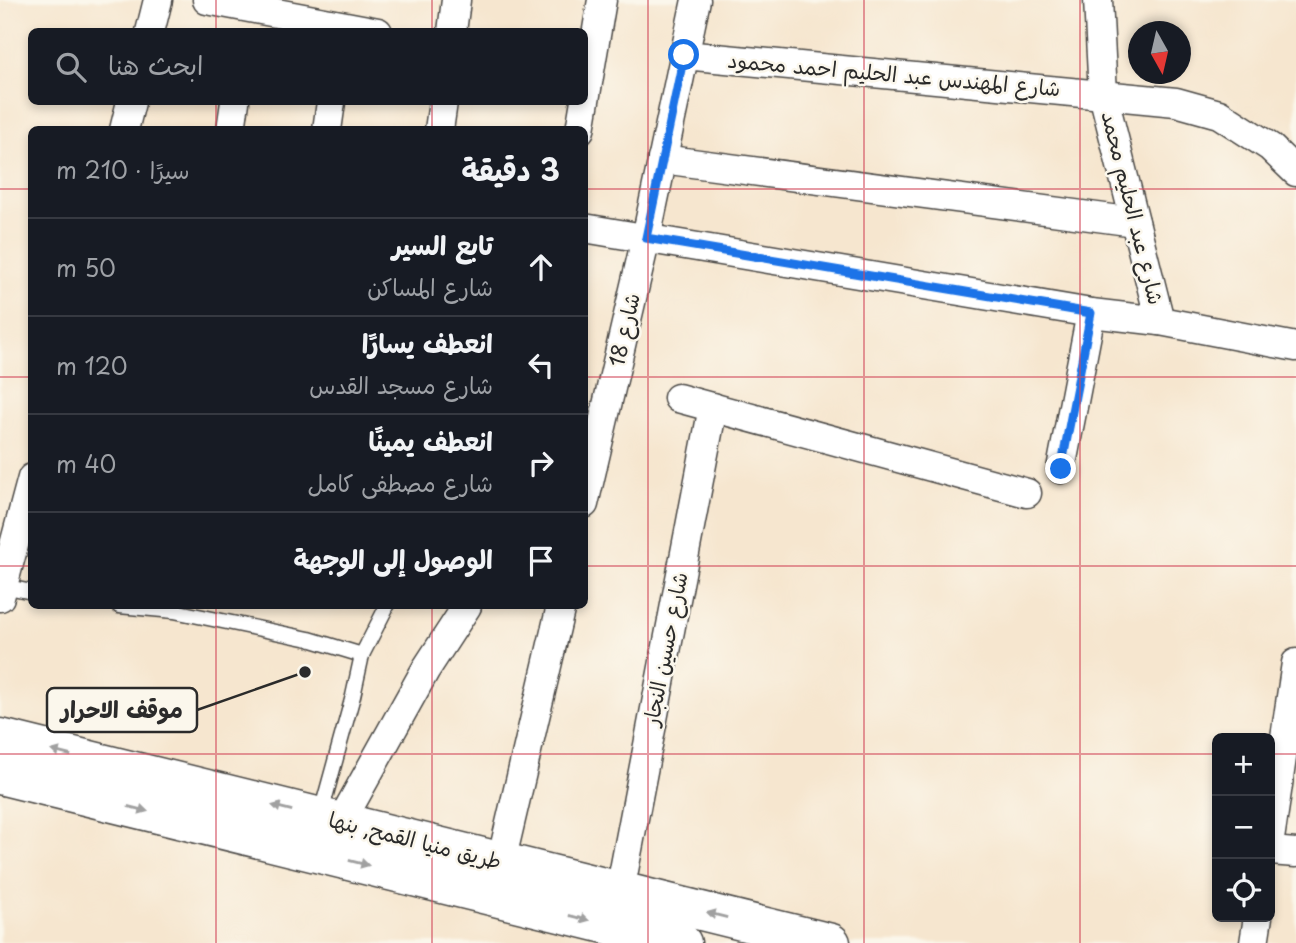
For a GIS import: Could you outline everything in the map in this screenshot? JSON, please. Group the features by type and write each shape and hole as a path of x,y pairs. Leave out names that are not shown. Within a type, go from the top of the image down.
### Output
{"highway":[{"name":"طريق منيا القمح, بنها","path":"0,738 831,943"},
{"name":"طريق منيا القمح, بنها","path":"0,775 682,943"}],"street":[{"path":"151,28 158,0"},
{"path":"207,0 248,20 342,28"},
{"path":"452,28 456,0"},
{"path":"588,75 602,0"},
{"name":"شارع 18","path":"588,475 591,453 646,238 696,0"},
{"name":"شارع عبد الحليم محمد","path":"1098,0 1103,94 1160,321"},
{"name":"شارع المهندس عبد الحليم احمد محمود","path":"684,55 1176,102 1219,114 1270,147 1296,172"},
{"path":"125,126 130,105"},
{"path":"232,126 235,105"},
{"path":"328,126 331,105"},
{"path":"440,126 443,105"},
{"path":"581,126 583,105"},
{"path":"662,159 1135,222"},
{"path":"588,229 1091,313 1160,321 1296,347"},
{"path":"1061,469 1091,313"},
{"path":"678,398 1027,493"},
{"name":"شارع حسين النجار","path":"620,891 713,407"},
{"path":"1,592 28,493"},
{"path":"330,820 465,609"},
{"path":"501,862 560,609"},
{"path":"1275,806 1296,666"},
{"path":"1275,851 1296,853"},
{"path":"1254,943 1257,922"}],"lane":[{"path":"1,592 28,592"},
{"path":"176,609 309,639 362,655"},
{"path":"330,820 362,655 385,609"}],"place":[{"name":"موقف الاحرار","path":"305,672"}],"route":[{"path":"684,55 646,238 1091,313 1061,469"}]}
